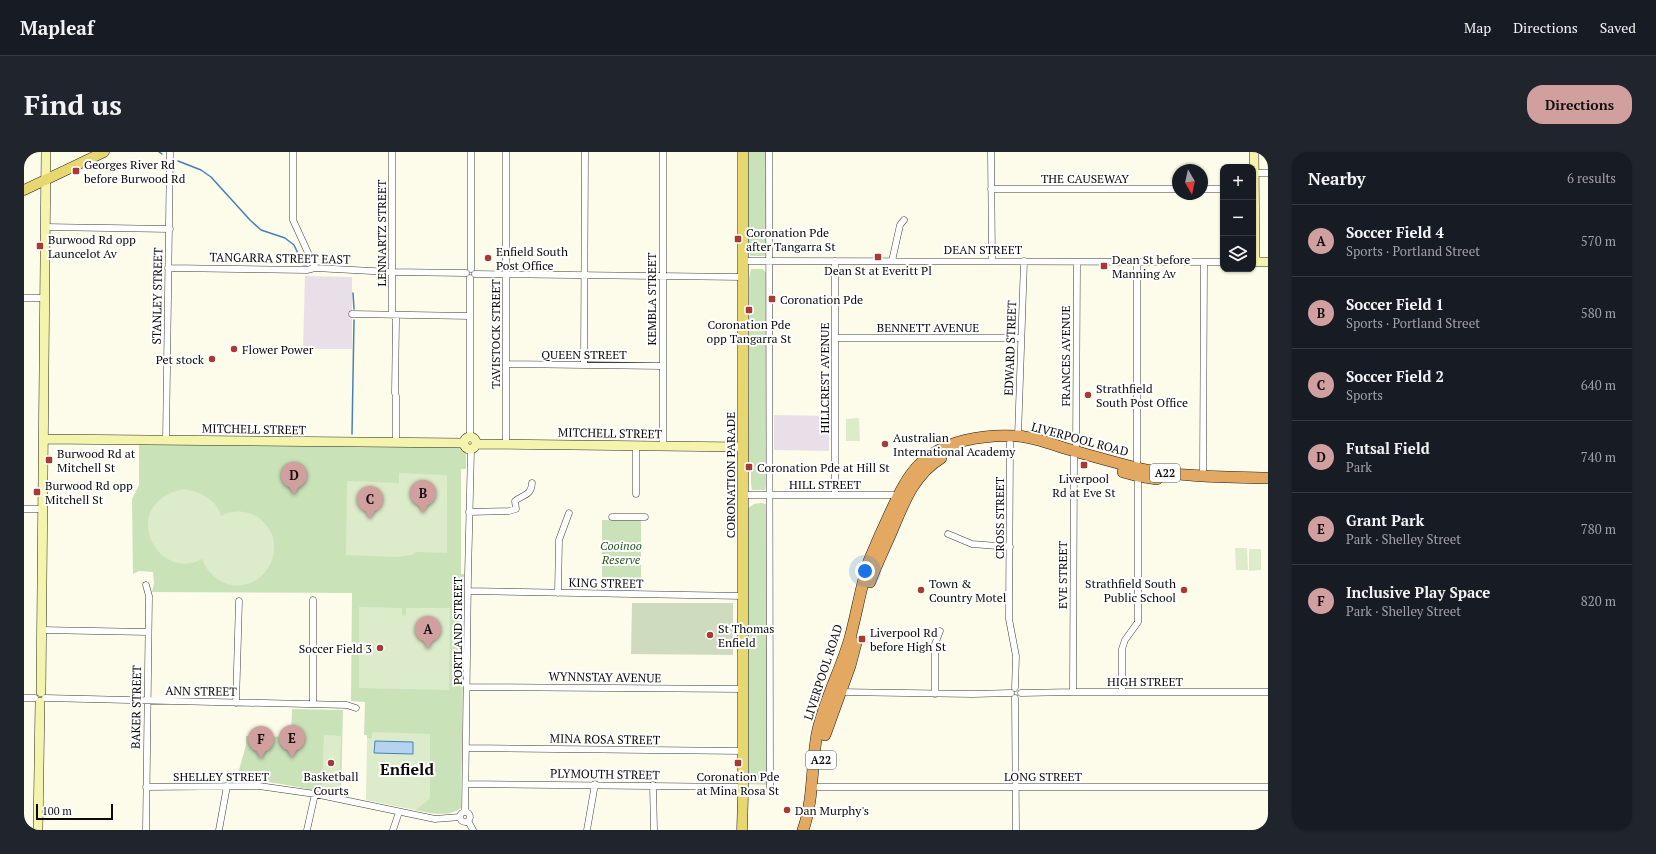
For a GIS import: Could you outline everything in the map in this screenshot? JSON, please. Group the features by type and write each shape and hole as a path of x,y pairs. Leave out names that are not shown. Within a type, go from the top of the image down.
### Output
{"highway":[{"name":"LIVERPOOL ROAD","path":"803,830 810,800 818,731 822,716 836,691 854,650 869,585 902,497 929,466 948,454 971,446 1014,440 1040,440 1075,454 1138,472 1174,480 1268,484"},
{"name":"LIVERPOOL ROAD","path":"1138,472 1268,478"},
{"name":"LIVERPOOL ROAD","path":"810,830 818,787 824,734 836,691"}],"main road":[{"path":"38,830 43,509 46,152"},
{"path":"24,190 104,152"},
{"name":"CORONATION PARADE","path":"742,830 743,152"},
{"path":"1254,152 1254,164"},
{"path":"1254,200 1254,236"},
{"path":"1256,262 1268,262"},
{"name":"MITCHELL STREET","path":"43,439 506,443 743,447"},
{"name":"CORONATION PARADE","path":"743,792 746,830"}],"street":[{"name":"STANLEY STREET","path":"166,440 170,152"},
{"path":"293,152 293,220 315,268"},
{"name":"LENNARTZ STREET","path":"392,152 391,272 392,315 396,320 396,443"},
{"name":"PORTLAND STREET","path":"466,812 470,443 471,152"},
{"name":"TAVISTOCK STREET","path":"506,152 506,443"},
{"path":"584,364 585,152"},
{"name":"KEMBLA STREET","path":"663,152 663,446"},
{"path":"769,152 770,787"},
{"path":"991,152 992,261"},
{"path":"1256,173 1268,173"},
{"name":"THE CAUSEWAY","path":"991,189 1172,189"},
{"path":"1208,189 1220,189"},
{"path":"892,261 900,224 904,220"},
{"path":"45,227 170,229"},
{"name":"DEAN STREET","path":"743,261 1220,262"},
{"name":"HILLCREST AVENUE","path":"835,261 835,495"},
{"name":"EDWARD STREET","path":"1014,440 1021,338 1024,261"},
{"name":"FRANCES AVENUE","path":"1075,454 1077,262"},
{"path":"1122,692 1122,649 1125,640 1138,622 1137,262"},
{"path":"1203,475 1204,262"},
{"name":"TANGARRA STREET EAST","path":"168,268 307,270 315,268 470,274 743,277"},
{"path":"24,298 45,298"},
{"path":"352,314 470,316"},
{"name":"BENNETT AVENUE","path":"835,338 1021,338"},
{"name":"QUEEN STREET","path":"506,364 662,366"},
{"name":"CROSS STREET","path":"1013,691 1016,656 1009,619 1014,440"},
{"path":"636,446 636,494"},
{"name":"EVE STREET","path":"1073,692 1075,454"},
{"path":"469,512 509,511 516,509 515,501 530,493 532,490 532,483"},
{"name":"HILL STREET","path":"743,495 893,495 902,497"},
{"path":"24,509 43,509"},
{"path":"558,593 559,540 569,513"},
{"path":"612,517 645,517"},
{"path":"948,534 972,544 1010,547"},
{"name":"BAKER STREET","path":"146,585 148,596 146,830"},
{"name":"KING STREET","path":"468,591 743,596"},
{"path":"236,702 239,600"},
{"path":"313,600 313,704"},
{"path":"41,630 148,632"},
{"path":"934,694 935,644 940,631"},
{"name":"WYNNSTAY AVENUE","path":"468,687 743,689"},
{"path":"836,691 934,694 1013,691 1020,689 1020,697 1015,698"},
{"path":"1013,691 1012,697 1015,698 1016,830"},
{"name":"HIGH STREET","path":"1021,693 1268,692"},
{"name":"ANN STREET","path":"24,698 347,705 356,708"},
{"name":"MINA ROSA STREET","path":"467,748 743,751"},
{"name":"PLYMOUTH STREET","path":"466,784 653,785 743,792"},
{"path":"587,830 595,784"},
{"path":"653,785 654,830"},
{"path":"219,830 227,786"},
{"name":"SHELLEY STREET","path":"146,787 259,786 315,794 435,819 460,817"},
{"name":"LONG STREET","path":"818,787 1268,787"},
{"path":"307,830 315,794"},
{"path":"393,830 399,812"},
{"path":"468,822 470,816 466,812 460,817 462,821 468,822 473,830"},
{"path":"397,819 398,830"}],"shaded area":[{"path":"305,276 352,277 352,349 303,349"},
{"path":"774,415 829,416 829,451 774,450"}],"green space":[{"path":"748,152 766,152 767,254 764,256 751,256 748,252"},
{"path":"751,269 763,269 766,273 765,490 752,490 751,464 748,461 749,278"},
{"path":"859,418 860,441 846,441 846,419"},
{"path":"139,443 460,447 466,452 466,469 461,469 461,574 464,574 464,611 460,611 460,669 463,669 461,808 444,814 415,810 430,798 373,732 372,738 367,738 367,735 364,735 365,702 351,701 352,593 152,592 154,583 153,572 139,571 133,574 132,499 139,485"},
{"path":"399,473 447,475 447,553 416,552 412,555 397,557 346,555 347,481 399,483"},
{"path":"184,489 207,497 219,510 221,516 234,512 252,514 269,528 274,542 273,556 268,569 258,579 245,585 231,585 216,578 206,567 202,559 186,564 171,561 159,552 151,539 148,524 152,509 163,497"},
{"path":"754,504 766,504 768,785 748,784 748,508"},
{"name":"Cooinoo Reserve","path":"602,520 641,520 641,584 602,584"},
{"path":"1235,548 1247,548 1248,570 1236,570"},
{"path":"1249,549 1261,549 1261,570 1249,571"},
{"path":"632,603 733,603 733,655 631,654"},
{"path":"359,607 402,608 402,616 406,615 406,608 450,608 449,690 359,688"},
{"path":"292,709 343,710 341,796 278,784 240,780 239,770 246,745 246,736 291,737"},
{"path":"373,732 430,734 430,798 415,810 366,800 367,738 372,738"},
{"name":"Basketball Courts","path":"324,735 341,736 339,791 322,791"}],"water":[{"path":"375,741 413,742 413,754 374,753"}],"waterway":[{"path":"178,161 201,170 211,177 261,230 285,238 294,245 302,262"},
{"path":"353,293 354,309"},
{"path":"352,434 354,320"}],"place":[{"name":"Georges River Rd before Burwood Rd","path":"76,171"},
{"name":"Coronation Pde after Tangarra St","path":"738,239"},
{"name":"Burwood Rd opp Launcelot Av","path":"40,246"},
{"name":"Dean St at Everitt Pl","path":"878,257"},
{"name":"Enfield South Post Office","path":"488,258"},
{"name":"Dean St before Manning Av","path":"1104,266"},
{"name":"Coronation Pde","path":"772,299"},
{"name":"Coronation Pde opp Tangarra St","path":"749,310"},
{"name":"Flower Power","path":"234,349"},
{"name":"Pet stock","path":"212,359"},
{"name":"Strathfield South Post Office","path":"1088,395"},
{"name":"Australian International Academy","path":"885,444"},
{"name":"Burwood Rd at Mitchell St","path":"49,460"},
{"name":"Liverpool Rd at Eve St","path":"1084,465"},
{"name":"Coronation Pde at Hill St","path":"749,467"},
{"name":"Burwood Rd opp Mitchell St","path":"37,492"},
{"name":"Futsal Field","path":"294,495"},
{"name":"Soccer Field 1","path":"423,513"},
{"name":"Soccer Field 2","path":"370,519"},
{"name":"Town & Country Motel","path":"921,590"},
{"name":"Strathfield South Public School","path":"1184,590"},
{"name":"St Thomas Enfield","path":"710,635"},
{"name":"Liverpool Rd before High St","path":"862,639"},
{"name":"Soccer Field 3","path":"380,648"},
{"name":"Soccer Field 4","path":"428,649"},
{"name":"Grant Park","path":"292,758"},
{"name":"Inclusive Play Space","path":"261,759"},
{"name":"Basketball Courts","path":"331,763"},
{"name":"Coronation Pde at Mina Rosa St","path":"738,763"},
{"name":"Dan Murphy's","path":"787,810"}],"district":[{"name":"Enfield","path":"407,769"}]}
